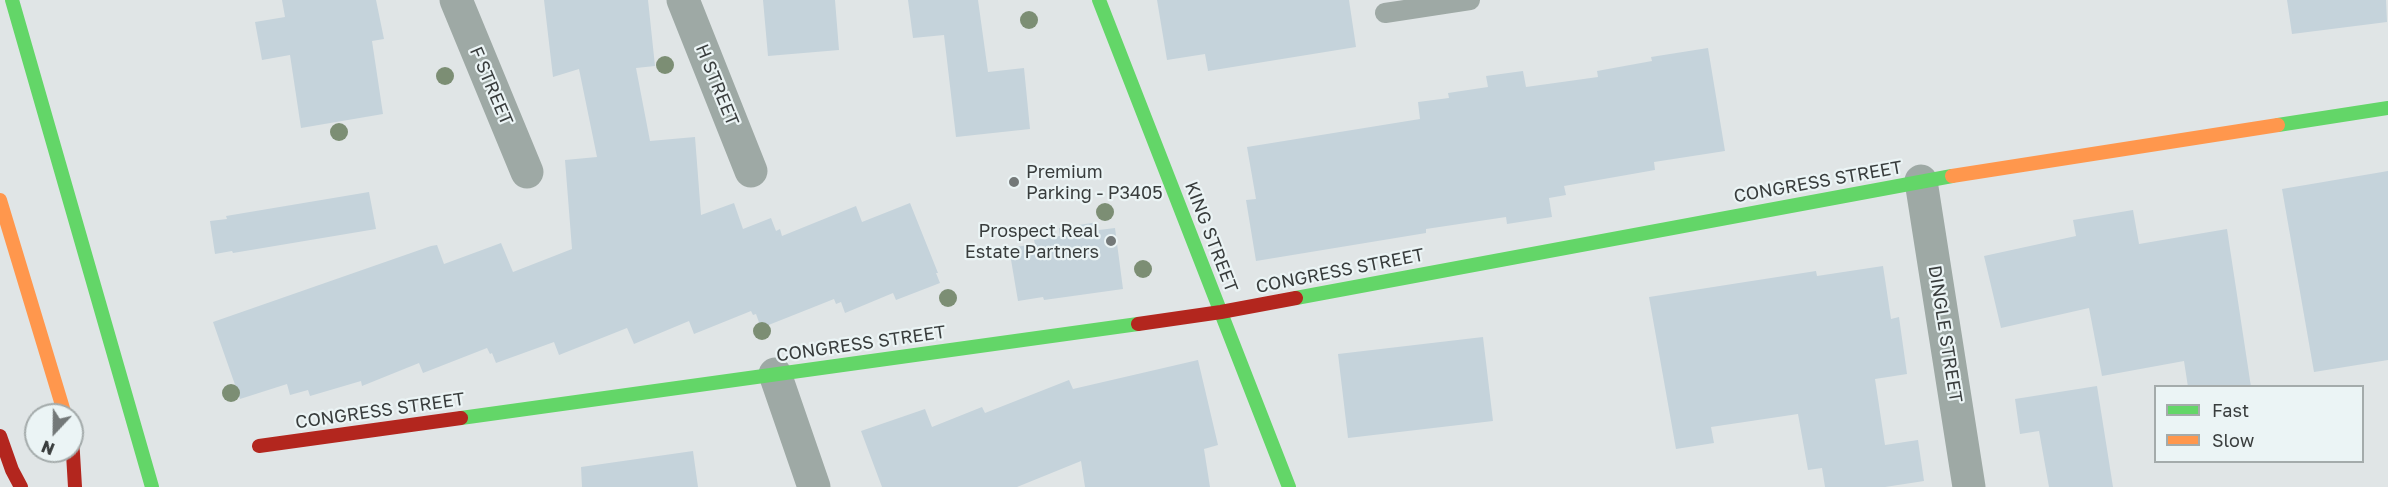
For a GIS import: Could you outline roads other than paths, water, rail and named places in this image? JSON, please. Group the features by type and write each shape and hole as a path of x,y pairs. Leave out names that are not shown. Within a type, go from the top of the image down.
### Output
{"main road":[{"path":"12,0 152,487"},
{"name":"KING STREET","path":"1099,0 1289,487"},
{"name":"CONGRESS STREET","path":"259,446 1221,312 1922,181 2388,108"},
{"path":"0,200 61,403"},
{"path":"0,436 12,470 21,487"},
{"path":"74,463 75,487"}],"street":[{"name":"F STREET","path":"456,0 527,172"},
{"name":"H STREET","path":"683,0 752,171"},
{"name":"DINGLE STREET","path":"1922,181 1969,487"},
{"path":"775,374 814,487"}],"lane":[{"path":"1385,14 1470,0"}],"place":[{"name":"Premium Parking - P3405","path":"1014,182"},
{"name":"Prospect Real Estate Partners","path":"1111,241"}]}
